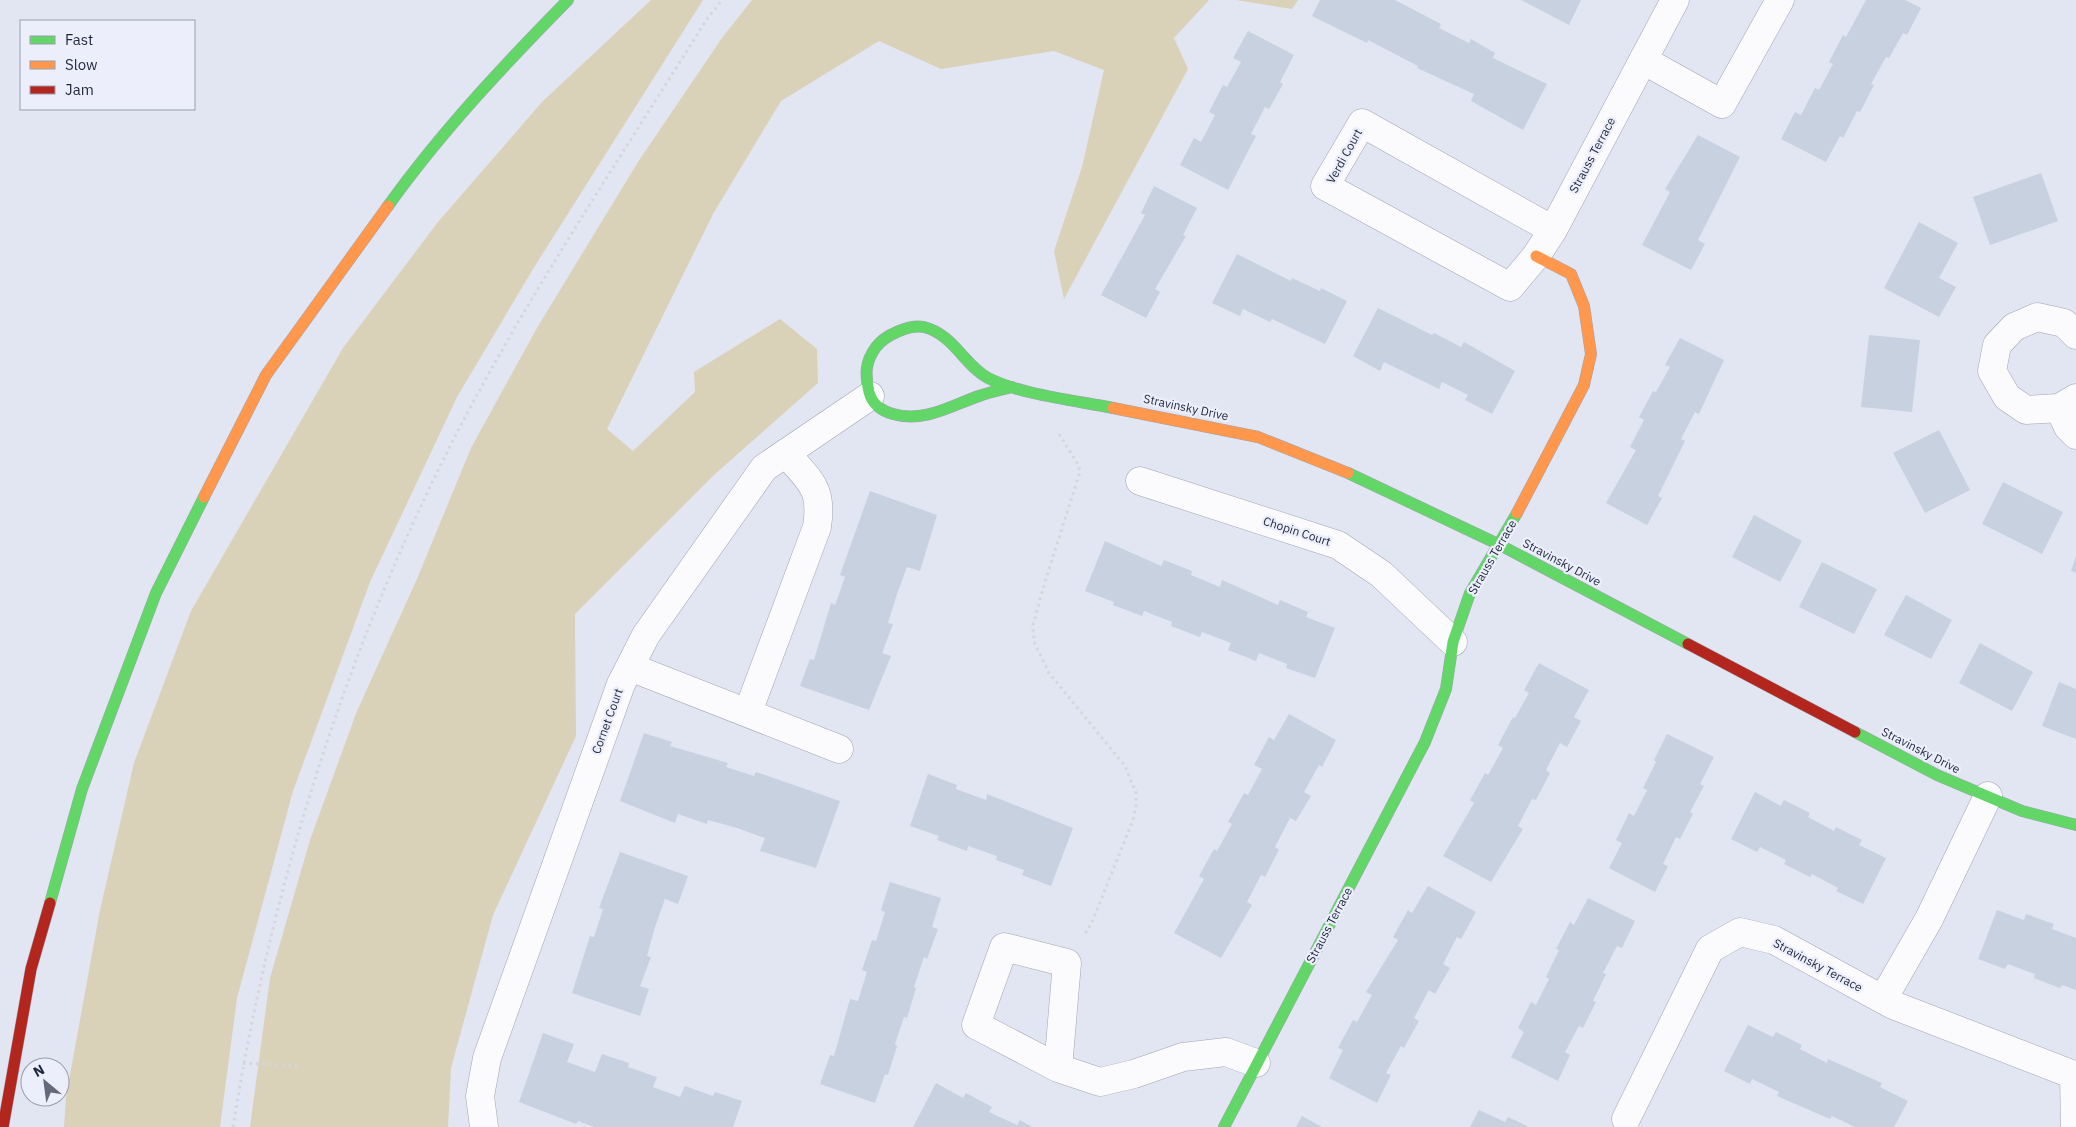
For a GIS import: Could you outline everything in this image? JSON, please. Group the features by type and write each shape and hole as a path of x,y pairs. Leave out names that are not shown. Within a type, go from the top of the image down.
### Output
{"main road":[{"path":"3,1127 31,969 82,789 156,593 266,375 419,163 525,44 568,0"},
{"name":"Strauss Terrace","path":"1224,1127 1425,742 1446,688 1453,642 1470,594 1500,545 1584,385 1591,354 1584,306 1570,274 1536,256"},
{"name":"Stravinsky Drive","path":"1012,387 981,395 928,416 906,418 882,410 870,396 865,374 868,358 879,343 904,329 923,327 943,336 987,378 1012,387 1258,437 1347,472 1500,545 1937,775 2022,811 2076,825"}],"street":[{"name":"Strauss Terrace","path":"1536,256 1553,230 1675,0"},
{"path":"1643,60 1722,104 1780,0"},
{"name":"Verdi Court","path":"1536,256 1510,288 1325,186 1362,123 1553,230"},
{"path":"2076,335 2064,323 2037,317 2014,327 1997,345 1992,371 2006,397 2026,410 2067,403 2068,427 2076,435"},
{"name":"Cornet Court","path":"484,1127 480,1096 487,1058 620,684 646,635 764,468 870,396"},
{"path":"748,712 817,527 820,506 815,488 786,453"},
{"name":"Chopin Court","path":"1140,481 1338,544 1381,574 1453,642"},
{"path":"630,666 839,749"},
{"path":"1883,999 1929,919 1988,796"},
{"name":"Stravinsky Terrace","path":"1626,1120 1710,950 1740,932 1774,940 1883,999 2075,1075 2074,1127"},
{"path":"1058,1068 1067,963 1004,947 976,1025 1058,1068 1100,1082 1134,1074 1183,1057 1226,1052 1256,1063"}],"path":[{"path":"233,1127 243,1063 274,919 301,822 332,724 400,553 462,423 522,316 707,19 722,0"},
{"path":"1059,434 1078,464 1080,472 1033,625 1034,642 1049,673 1126,766 1136,793 1136,807 1092,922 1067,963"},
{"path":"243,1063 299,1066"}],"shaded area":[{"path":"651,0 703,0 533,269 457,397 370,582 293,791 237,998 220,1127 64,1127 65,1107 70,1107 70,1075 100,910 134,763 191,611 343,348 438,222 542,102"},
{"path":"752,0 1209,0 1174,38 1188,69 1064,299 1054,251 1082,167 1104,70 1054,51 941,69 879,41 781,101 713,214 607,429 633,451 695,392 694,372 780,319 817,349 818,383 714,475 575,614 576,736 493,915 451,1068 448,1127 250,1127 270,978 310,840 357,711 417,579 471,448 537,328 638,162 722,38"},
{"path":"1236,0 1298,0 1292,9"}],"building":[{"path":"1320,0 1395,0 1441,24 1439,28 1469,43 1471,39 1495,53 1493,58 1547,84 1523,130 1471,101 1474,94 1417,68 1418,66 1368,40 1367,43 1312,16"},
{"path":"1521,0 1581,0 1569,25"},
{"path":"1866,0 1905,0 1921,8 1907,35 1903,33 1889,58 1886,57 1871,84 1874,85 1860,112 1857,111 1843,138 1840,136 1826,162 1781,139 1795,112 1801,115 1815,88 1819,90 1833,64 1829,62 1843,35 1846,37"},
{"path":"1248,31 1294,55 1280,82 1283,84 1269,109 1265,107 1251,134 1256,136 1228,190 1180,165 1194,138 1201,142 1215,115 1209,112 1223,85 1227,87 1241,62 1233,58"},
{"path":"1698,135 1740,157 1698,240 1705,244 1691,270 1642,245 1670,192 1665,189"},
{"path":"2041,173 2058,221 1990,245 1973,197"},
{"path":"1154,186 1197,208 1183,235 1186,236 1155,289 1160,292 1146,318 1101,295 1145,215 1141,213"},
{"path":"1919,222 1958,243 1939,278 1956,287 1939,317 1884,288"},
{"path":"1237,254 1291,281 1292,278 1320,291 1321,288 1347,301 1325,344 1272,319 1270,322 1243,309 1240,316 1212,303"},
{"path":"1378,308 1461,347 1464,342 1515,371 1492,414 1465,400 1468,395 1442,382 1439,389 1384,362 1380,371 1353,356"},
{"path":"1869,335 1920,340 1912,412 1861,407"},
{"path":"1680,338 1724,360 1699,414 1695,412 1681,439 1685,441 1658,496 1662,498 1647,525 1606,503 1636,450 1630,447 1644,420 1639,417 1653,391 1656,392 1670,367 1665,365"},
{"path":"1939,430 1970,490 1925,513 1893,453"},
{"path":"2003,482 2063,512 2042,554 1982,524"},
{"path":"870,491 937,515 920,571 907,567 897,594 888,623 893,624 882,653 891,656 869,710 800,686 810,659 814,660 831,603 835,605 845,577 840,575"},
{"path":"1754,515 1802,541 1780,582 1732,557"},
{"path":"1105,541 1161,566 1164,560 1192,571 1191,575 1220,587 1222,580 1278,605 1280,600 1308,612 1306,617 1335,628 1315,678 1286,668 1287,664 1259,653 1256,661 1228,650 1231,643 1202,632 1200,637 1171,626 1172,622 1144,611 1142,616 1113,605 1114,602 1085,591"},
{"path":"2076,556 2076,573 2071,571"},
{"path":"1822,562 1877,589 1854,634 1799,607"},
{"path":"1906,595 1952,620 1931,659 1884,635"},
{"path":"1980,643 2033,672 2012,711 1959,683"},
{"path":"1539,663 1589,690 1574,717 1581,721 1567,747 1560,743 1546,770 1550,773 1536,800 1532,799 1518,826 1523,829 1491,882 1443,856 1474,803 1470,800 1485,773 1488,775 1503,748 1498,745 1529,693 1524,690"},
{"path":"2059,682 2076,689 2076,739 2042,726"},
{"path":"1289,714 1336,740 1322,767 1319,765 1304,792 1311,796 1296,821 1290,818 1275,847 1279,850 1265,877 1261,875 1247,902 1252,905 1221,958 1174,933 1204,879 1199,876 1214,849 1217,851 1232,824 1228,822 1244,793 1248,795 1262,769 1254,765 1269,737 1274,740"},
{"path":"644,733 672,742 670,746 728,763 726,767 754,776 756,772 840,801 816,868 760,851 765,838 737,828 708,820 707,824 678,814 675,823 620,801"},
{"path":"1667,734 1714,757 1700,784 1704,786 1690,812 1693,814 1680,839 1676,837 1663,864 1668,866 1655,892 1609,868 1622,843 1616,840 1629,813 1634,816 1647,790 1643,788"},
{"path":"928,774 957,785 956,789 986,800 987,794 1073,828 1051,886 1022,875 1024,870 996,860 997,856 968,846 967,851 937,840 939,836 910,826"},
{"path":"1755,792 1781,806 1784,800 1810,813 1808,817 1834,831 1836,827 1862,840 1859,845 1886,858 1863,904 1836,891 1838,888 1812,874 1810,877 1784,864 1786,860 1760,847 1757,852 1731,839"},
{"path":"620,852 688,876 678,904 665,899 655,927 647,956 651,957 640,986 649,989 640,1016 572,993 590,936 594,937 603,909 599,908"},
{"path":"890,882 941,898 932,927 938,929 927,959 924,957 914,987 916,988 907,1018 904,1017 895,1044 897,1046 888,1075 885,1074 875,1103 820,1084 830,1055 834,1056 850,999 858,1001 867,972 862,970 872,940 876,941 885,912 881,910"},
{"path":"1428,886 1476,912 1461,939 1457,937 1443,964 1450,968 1435,994 1429,990 1414,1018 1419,1021 1404,1048 1401,1046 1386,1073 1391,1075 1377,1103 1329,1078 1343,1050 1338,1048 1353,1020 1357,1022 1372,995 1366,992 1398,940 1393,937 1408,910 1412,913"},
{"path":"1588,898 1635,921 1622,948 1617,946 1603,973 1606,974 1593,1001 1596,1002 1583,1028 1579,1026 1565,1052 1570,1055 1558,1081 1511,1057 1524,1032 1518,1028 1531,1002 1536,1005 1549,979 1546,977 1559,950 1556,949 1570,922 1574,925"},
{"path":"1997,910 2024,920 2026,914 2054,924 2052,929 2076,938 2076,990 2062,985 2060,988 2034,978 2035,974 2008,964 2005,969 1978,959"},
{"path":"1748,1025 1773,1037 1776,1032 1802,1045 1800,1049 1827,1063 1828,1059 1882,1083 1880,1087 1908,1101 1894,1127 1855,1127 1832,1116 1830,1119 1777,1096 1779,1092 1752,1079 1750,1084 1724,1071"},
{"path":"543,1033 574,1044 567,1062 595,1072 602,1054 629,1063 628,1067 657,1077 653,1087 680,1097 685,1086 713,1096 715,1092 742,1101 733,1127 594,1127 578,1121 576,1124 519,1102"},
{"path":"936,1083 963,1098 966,1093 992,1107 989,1112 1017,1125 1020,1120 1032,1127 913,1127"},
{"path":"1479,1110 1505,1122 1508,1117 1529,1127 1470,1127"},
{"path":"1302,1116 1322,1127 1296,1127"}],"traffic: fast":[{"path":"388,206 451,125 520,49 568,0"},
{"path":"1012,387 1008,388 991,392 926,415 904,416 889,413 875,403 869,392 867,368 872,353 885,338 912,327 924,327 943,336 980,373 1001,384 1015,388 1032,393 1113,408"},
{"path":"1348,473 1500,545 1688,644"},
{"path":"50,903 82,789 156,593 204,497"},
{"path":"1224,1127 1425,742 1446,689 1453,642 1470,593 1517,513"},
{"path":"1855,732 1937,775 2022,811 2076,825"}],"traffic: slow":[{"path":"204,497 266,375 388,206"},
{"path":"1517,513 1584,385 1591,354 1584,306 1571,274 1536,256"},
{"path":"1113,408 1258,437 1348,473"}],"traffic: jam":[{"path":"1688,644 1855,732"},
{"path":"3,1127 31,969 50,903"}]}
